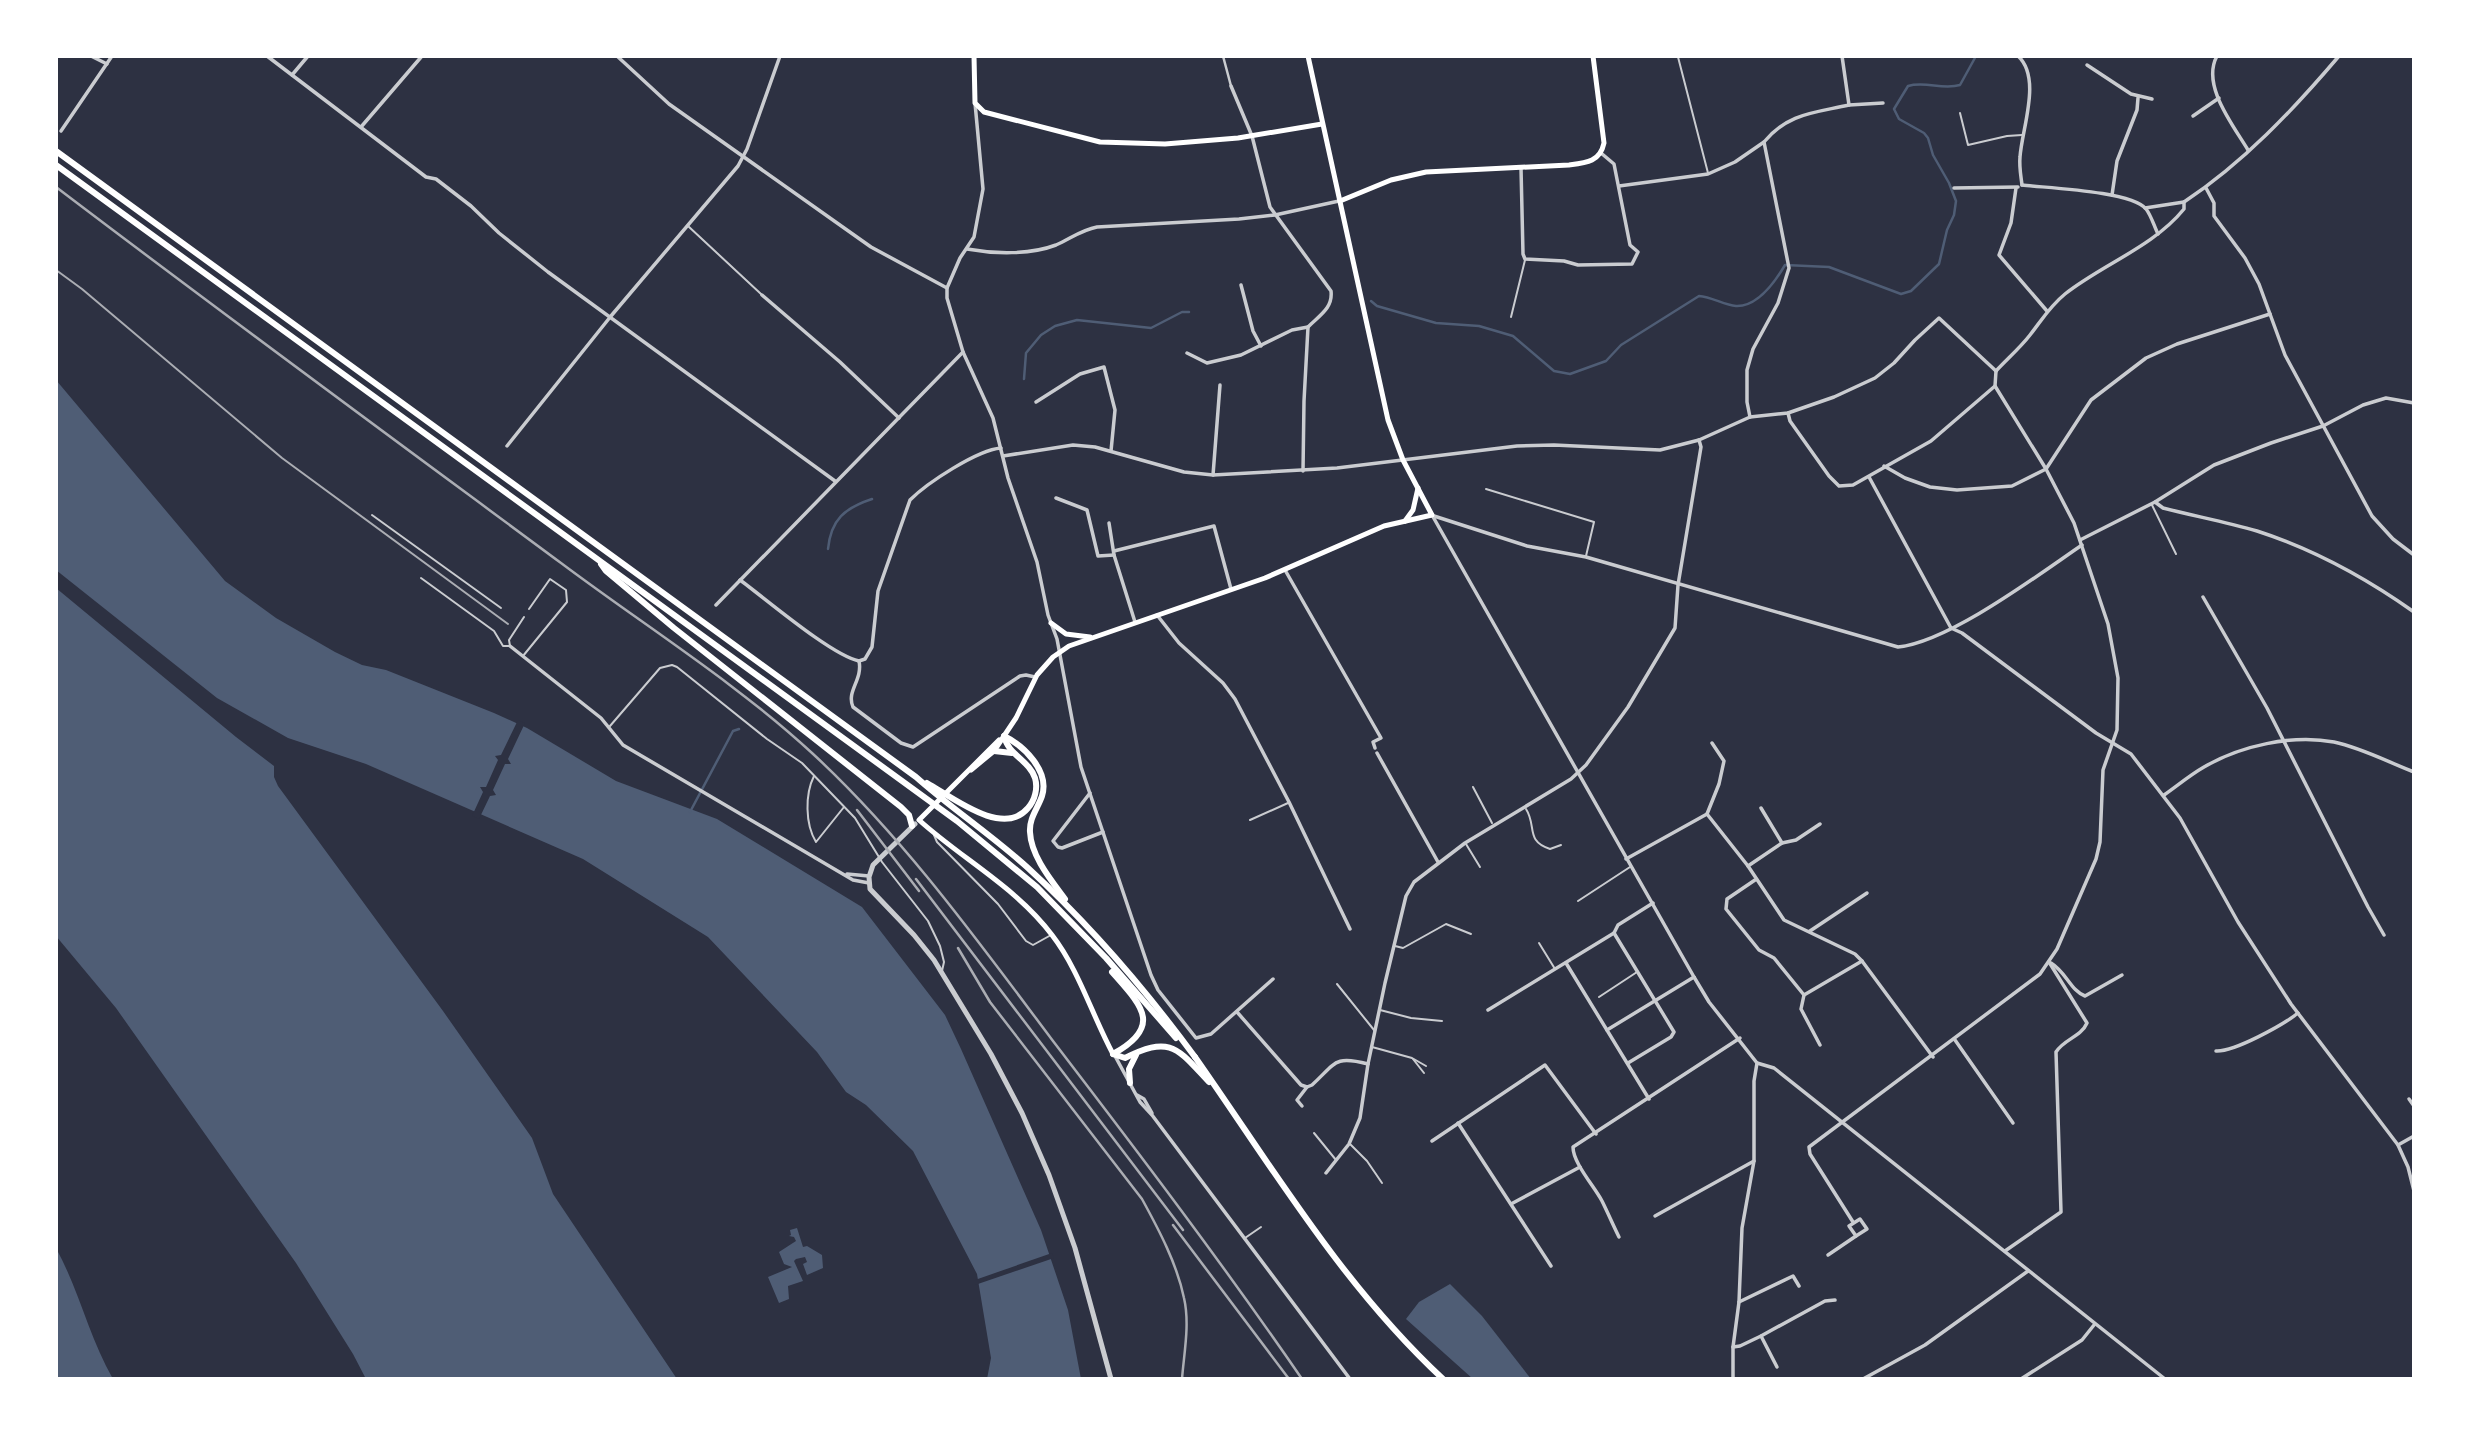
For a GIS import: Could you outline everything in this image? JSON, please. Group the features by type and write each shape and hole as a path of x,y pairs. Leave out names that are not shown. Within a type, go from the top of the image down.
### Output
{"main road":[{"path":"974,56 975,103 984,112 1100,142 1165,145 1252,136 1322,124"},
{"path":"971,770 995,751 1035,677 1069,646 1284,569 1384,526 1432,515 1402,460 1391,431 1308,56"},
{"path":"1340,201 1391,180 1426,172 1587,163 1601,153 1604,137 1593,56"},
{"path":"56,151 916,777 1008,850 1081,920"},
{"path":"56,165 957,821 1037,887 1195,1057"},
{"path":"1405,521 1413,510 1418,488"},
{"path":"595,557 606,571 645,604 901,807 909,815 912,826"},
{"path":"1051,623 1069,635 1093,637"},
{"path":"916,777 987,816 1000,820 1012,819 1027,810 1034,799 1036,781 1030,769 1005,744 1004,736"},
{"path":"1004,736 919,820 1004,887 1036,915 1052,934 1070,962 1113,1054 1125,1058 1156,1046 1172,1048 1183,1055 1218,1091"},
{"path":"1004,736 1017,744 1041,771 1043,792 1030,823 1031,840 1047,874 1081,920 1160,1010 1342,1269 1387,1322 1443,1379"},
{"path":"995,751 1012,753"},
{"path":"1020,874 1102,960 1140,1005 1143,1016 1139,1035 1133,1042 1113,1054"},
{"path":"1130,1083 1130,1065 1140,1051"}],"street":[{"path":"91,56 107,64"},
{"path":"61,131 112,56"},
{"path":"267,56 426,177 436,179 471,205 509,241 835,481"},
{"path":"292,75 308,56"},
{"path":"361,127 422,56"},
{"path":"617,56 669,104 870,247 947,288"},
{"path":"507,446 611,316 738,166 779,56"},
{"path":"1187,353 1207,363 1241,355 1292,330 1308,327 1329,307 1332,300 1331,291 1270,206 1252,136 1231,86 1223,56"},
{"path":"1842,56 1849,105"},
{"path":"2018,56 2029,74 2030,89 2020,160 2022,185"},
{"path":"2217,56 2211,65 2212,78 2219,98 2248,150"},
{"path":"1954,188 2016,188 2022,185 2112,195 2145,208 2184,202 2206,188 2295,108 2339,56"},
{"path":"2087,65 2138,98 2152,99"},
{"path":"2112,195 2117,161 2137,110 2138,98"},
{"path":"2193,116 2219,98"},
{"path":"975,103 983,189 974,237 960,258 947,288 950,311 963,352 993,418 1008,478 1037,562 1059,653 1080,763 1154,982 1194,1037 1200,1038 1211,1034 1273,979"},
{"path":"1619,186 1708,174 1735,162 1764,142 1777,127 1799,116 1849,105 1883,103"},
{"path":"976,118 984,112"},
{"path":"1751,417 1747,402 1747,370 1753,349 1778,303 1788,268 1764,142"},
{"path":"1521,167 1525,259 1564,261 1578,265 1632,264 1639,252 1630,245 1614,164 1601,153"},
{"path":"2016,188 2011,223 1999,255 2048,310"},
{"path":"2206,188 2214,203 2214,216 2245,258 2285,355 2372,516 2393,539 2414,555"},
{"path":"967,248 983,252 1032,251 1055,245 1097,226 1275,215 1340,201"},
{"path":"1853,1222 1810,1154 1809,1147 2034,981 2049,962 2096,859 2100,842 2104,770 2116,730 2118,703 2115,657 2108,624 2074,523 2046,469 1995,386 1996,371 2030,335 2048,310 2090,275 2158,234 2184,209 2184,202"},
{"path":"2145,208 2158,234"},
{"path":"1241,285 1253,331 1261,346"},
{"path":"762,295 840,362 899,418"},
{"path":"1884,466 1905,478 1930,487 1957,490 2012,486 2046,469 2091,400 2146,358 2176,344 2270,314"},
{"path":"1003,456 1073,445 1095,447 1184,472 1213,475 1303,471 1517,446 1660,450 1699,440 1751,417 1788,413 1834,397 1875,378 1939,318 1996,371"},
{"path":"1303,471 1308,327"},
{"path":"716,605 963,352"},
{"path":"1036,402 1080,374 1104,367 1115,410 1111,451"},
{"path":"1213,475 1220,385"},
{"path":"1788,413 1790,421 1829,476 1839,486 1853,485 1931,441 1995,386"},
{"path":"1432,515 1527,546 1586,557 1898,647 1916,643 1951,628 2013,592 2081,542 2214,466 2323,426 2363,405 2386,398 2414,403"},
{"path":"1326,1173 1349,1144 1360,1118 1379,1009 1405,896 1414,881 1465,843 1526,808 1586,765 1628,707 1675,628 1678,585 1701,447 1699,440"},
{"path":"740,580 848,657 859,661 865,659 872,648 878,592 910,500 940,477 984,452 1001,448"},
{"path":"1869,477 1951,628 1962,633 2111,743 2131,754 2164,795 2180,818 2238,922 2298,1013 2398,1145 2409,1167 2414,1191"},
{"path":"1056,498 1087,510 1098,556 1214,526 1231,589"},
{"path":"2153,503 2163,508 2257,531 2299,547 2370,583 2414,612"},
{"path":"1432,515 1709,1002 1757,1063 1774,1068 2165,1379"},
{"path":"1109,523 1114,553 1135,622"},
{"path":"1284,569 1381,738 1373,742 1376,750 1438,862"},
{"path":"2203,597 2267,708 2384,935"},
{"path":"1157,615 1179,643 1223,683 1235,699 1350,929"},
{"path":"510,646 609,726 624,745 858,882 869,883"},
{"path":"859,661 860,677 851,694 853,707 901,743 913,747 1020,676 1035,677"},
{"path":"2164,795 2205,766 2239,752 2284,741 2308,739 2333,742 2358,748 2414,772"},
{"path":"1626,859 1707,814 1719,784 1724,761 1712,743"},
{"path":"1091,793 1053,841 1062,848 1103,832"},
{"path":"1761,807 1782,843"},
{"path":"1707,814 1748,866 1784,920 1855,954 1933,1057"},
{"path":"919,820 875,862 869,883 875,896 914,935 942,972 996,1063 1032,1134 1075,1248 1111,1379"},
{"path":"1748,866 1782,843 1797,840 1819,824"},
{"path":"845,874 869,876"},
{"path":"1755,880 1727,899 1726,909 1759,950 1774,958 1804,995"},
{"path":"1810,931 1867,893"},
{"path":"1488,1010 1614,933 1618,925 1653,903"},
{"path":"1614,933 1674,1032 1671,1037 1628,1063"},
{"path":"1820,1045 1801,1009 1804,995 1862,961"},
{"path":"2049,962 2061,970 2078,993 2085,996 2122,975"},
{"path":"2005,1251 2061,1212 2056,1052 2059,1047 2083,1031 2087,1023 2049,962"},
{"path":"1566,963 1649,1099"},
{"path":"1607,1030 1694,976"},
{"path":"1237,1012 1301,1085 1307,1087"},
{"path":"2216,1051 2226,1052 2258,1035 2272,1031 2298,1013"},
{"path":"1619,1237 1602,1202 1580,1167 1572,1151 1573,1147 1740,1038"},
{"path":"1955,1040 2013,1123"},
{"path":"1113,1054 1144,1108 1152,1115 1350,1379"},
{"path":"1302,1106 1297,1100 1307,1087 1341,1059 1368,1064"},
{"path":"1733,1379 1742,1228 1754,1161 1757,1063"},
{"path":"1432,1141 1545,1065 1596,1134"},
{"path":"2409,1099 2414,1106"},
{"path":"1458,1123 1551,1266"},
{"path":"2398,1145 2414,1136"},
{"path":"1655,1216 1754,1161"},
{"path":"2409,1167 2414,1163"},
{"path":"1511,1204 1580,1167"},
{"path":"1828,1255 1867,1229 1860,1219 1849,1226 1856,1236"},
{"path":"1863,1379 1925,1345 2028,1270"},
{"path":"1738,1302 1793,1276 1799,1286"},
{"path":"1733,1347 1761,1336 1825,1301 1835,1300"},
{"path":"2021,1379 2082,1340 2094,1325"},
{"path":"1761,1336 1777,1367"}],"lane":[{"path":"1678,57 1708,174"},
{"path":"1960,113 1968,145 2007,135 2023,135"},
{"path":"688,226 762,295"},
{"path":"1511,317 1525,259"},
{"path":"1486,489 1594,522 1586,557"},
{"path":"2153,503 2176,554"},
{"path":"372,515 501,608"},
{"path":"421,578 494,632 503,646 510,646 509,640 524,617"},
{"path":"523,656 567,602 566,590 550,579 530,609"},
{"path":"609,726 660,668 672,665 802,763 855,818 882,862 928,921 940,946 944,961 942,972"},
{"path":"814,775 810,784 808,809 809,824 816,842 844,807"},
{"path":"1473,787 1494,826"},
{"path":"1250,821 1289,803"},
{"path":"1526,808 1530,814 1531,831 1541,846 1550,849 1561,845"},
{"path":"931,828 937,842 998,904 1026,941 1037,943 1052,934"},
{"path":"1465,843 1480,867"},
{"path":"1578,901 1631,866"},
{"path":"1394,946 1403,948 1446,925 1471,934"},
{"path":"1539,943 1555,970"},
{"path":"1599,996 1638,972"},
{"path":"1337,985 1375,1031"},
{"path":"1379,1009 1411,1018 1442,1021"},
{"path":"1371,1046 1412,1058 1426,1066"},
{"path":"1412,1058 1424,1073"},
{"path":"1314,1133 1337,1161"},
{"path":"1349,1144 1367,1161 1381,1183"},
{"path":"1244,1239 1261,1227"}],"water":[{"path":"56,380 225,581 276,618 362,665 386,670 527,728 616,781 717,819 862,907 945,1015 961,1049 1041,1230 1068,1310 1081,1379 987,1379 991,1358 977,1274 913,1151 866,1105 846,1092 817,1052 708,937 583,859 366,764 288,738 217,698 56,570"},
{"path":"56,588 274,766 274,777 278,786 443,1011 532,1138 553,1194 677,1379 366,1379 296,1263 116,1008 56,936"},
{"path":"797,1228 803,1247 807,1246 822,1255 823,1268 807,1275 803,1264 807,1262 805,1257 796,1259 794,1261 803,1281 788,1286 789,1299 779,1303 768,1277 792,1267 784,1264 779,1252 796,1241 789,1236 790,1230"},
{"path":"56,1248 97,1347 113,1379 56,1379"},
{"path":"1450,1284 1482,1316 1531,1379 1473,1379 1406,1319 1419,1302"}],"pier":[{"path":"518,720 525,723 508,759 511,764 505,764 493,790 496,795 490,796 479,819 472,816 483,792 480,787 486,787 498,760 495,756 501,755"},
{"path":"1052,1253 1054,1258 975,1285 975,1280"}],"waterway":[{"path":"1371,301 1377,306 1436,323 1479,326 1513,336 1554,371 1570,374 1606,361 1621,345 1699,296 1736,306 1752,302 1771,286 1785,265 1829,267 1901,294 1911,291 1939,264 1956,201 1933,155 1928,138 1899,119 1894,109 1908,86 1960,85 1976,56"},
{"path":"1024,379 1026,353 1041,335 1055,326 1077,320 1151,328 1182,312 1189,312"},
{"path":"828,549 832,530 841,516 854,506 872,499"},
{"path":"690,812 733,731 739,729"}],"tram line":[{"path":"56,270 282,458 508,624"}],"railway":[{"path":"56,187 434,469 721,678 812,753 878,820 968,928 1180,1209 1302,1379"},
{"path":"857,810 919,891"},
{"path":"916,879 1183,1230"},
{"path":"958,948 990,1002 1142,1199 1155,1223 1172,1260 1186,1308 1187,1328 1182,1379"},
{"path":"1173,1225 1289,1379"}]}
